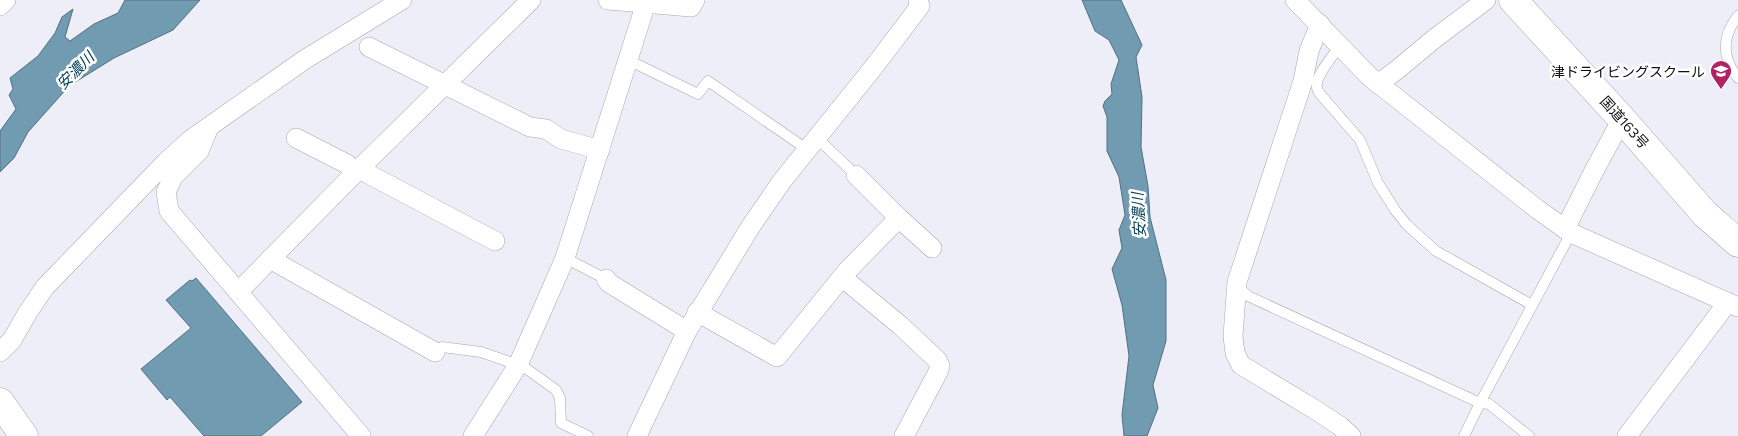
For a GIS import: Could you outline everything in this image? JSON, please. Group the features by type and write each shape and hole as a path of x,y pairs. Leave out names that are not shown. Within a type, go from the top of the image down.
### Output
{"main road":[{"name":"国道163号","path":"1513,0 1622,118 1705,214 1738,243"},
{"path":"0,402 24,436"}],"street":[{"path":"0,6 6,0"},
{"path":"0,352 12,340 45,287 166,162 209,126 304,60 402,0"},
{"path":"238,292 357,171 531,0"},
{"path":"608,0 691,6 695,0"},
{"path":"637,436 686,331 756,219 782,181 920,6 918,0"},
{"path":"1295,0 1320,24 1339,47 1378,84 1537,209 1568,231 1733,302 1627,436"},
{"path":"1378,84 1486,0"},
{"path":"473,436 518,365 565,258 646,3"},
{"path":"1320,24 1309,52 1303,81 1242,265 1237,286 1233,336 1235,353 1241,365 1314,409 1340,426 1351,436"},
{"path":"368,47 530,127 546,129 561,139 600,150"},
{"path":"1568,231 1594,170 1622,118"},
{"path":"209,126 199,151 173,178 166,192 169,212 362,436"},
{"path":"296,138 495,241"},
{"path":"856,174 899,218 932,248"},
{"path":"697,312 777,357 846,272 899,218"},
{"path":"270,259 435,352"},
{"path":"606,278 609,283 686,331"},
{"path":"843,278 901,326 937,360 940,366 904,436"}],"lane":[{"path":"1738,16 1729,29 1725,52 1728,63 1738,78"},
{"path":"1339,47 1321,73 1317,82 1317,88 1360,140 1378,183 1395,210 1407,225 1436,251 1532,305"},
{"path":"628,60 698,94 708,81 813,144 856,174"},
{"path":"1464,436 1568,231"},
{"path":"565,258 606,278"},
{"path":"1237,286 1248,296 1480,403 1489,404 1529,436"},
{"path":"435,352 442,347 481,352 524,367 556,390 560,398 561,422 588,436"}],"water":[{"name":"安濃川","path":"125,0 200,0 173,30 114,58 69,86 28,132 14,158 0,172 0,131 16,109 9,95 13,89 10,78 38,56 55,33 62,17 73,9 65,37 70,41 94,24 118,13"},
{"name":"安濃川","path":"1082,0 1121,0 1142,45 1136,57 1142,97 1141,147 1148,186 1150,217 1166,280 1166,341 1153,385 1158,408 1147,436 1124,436 1122,415 1129,356 1122,305 1112,269 1122,248 1119,230 1125,215 1119,177 1107,151 1107,117 1103,106 1112,94 1111,84 1119,60 1109,40 1095,31"},
{"path":"196,278 302,402 261,436 204,436 170,397 167,400 141,369 191,328 166,300 190,280 192,281"}],"place":[{"name":"津ドライビングスクール","path":"1721,90"}]}
